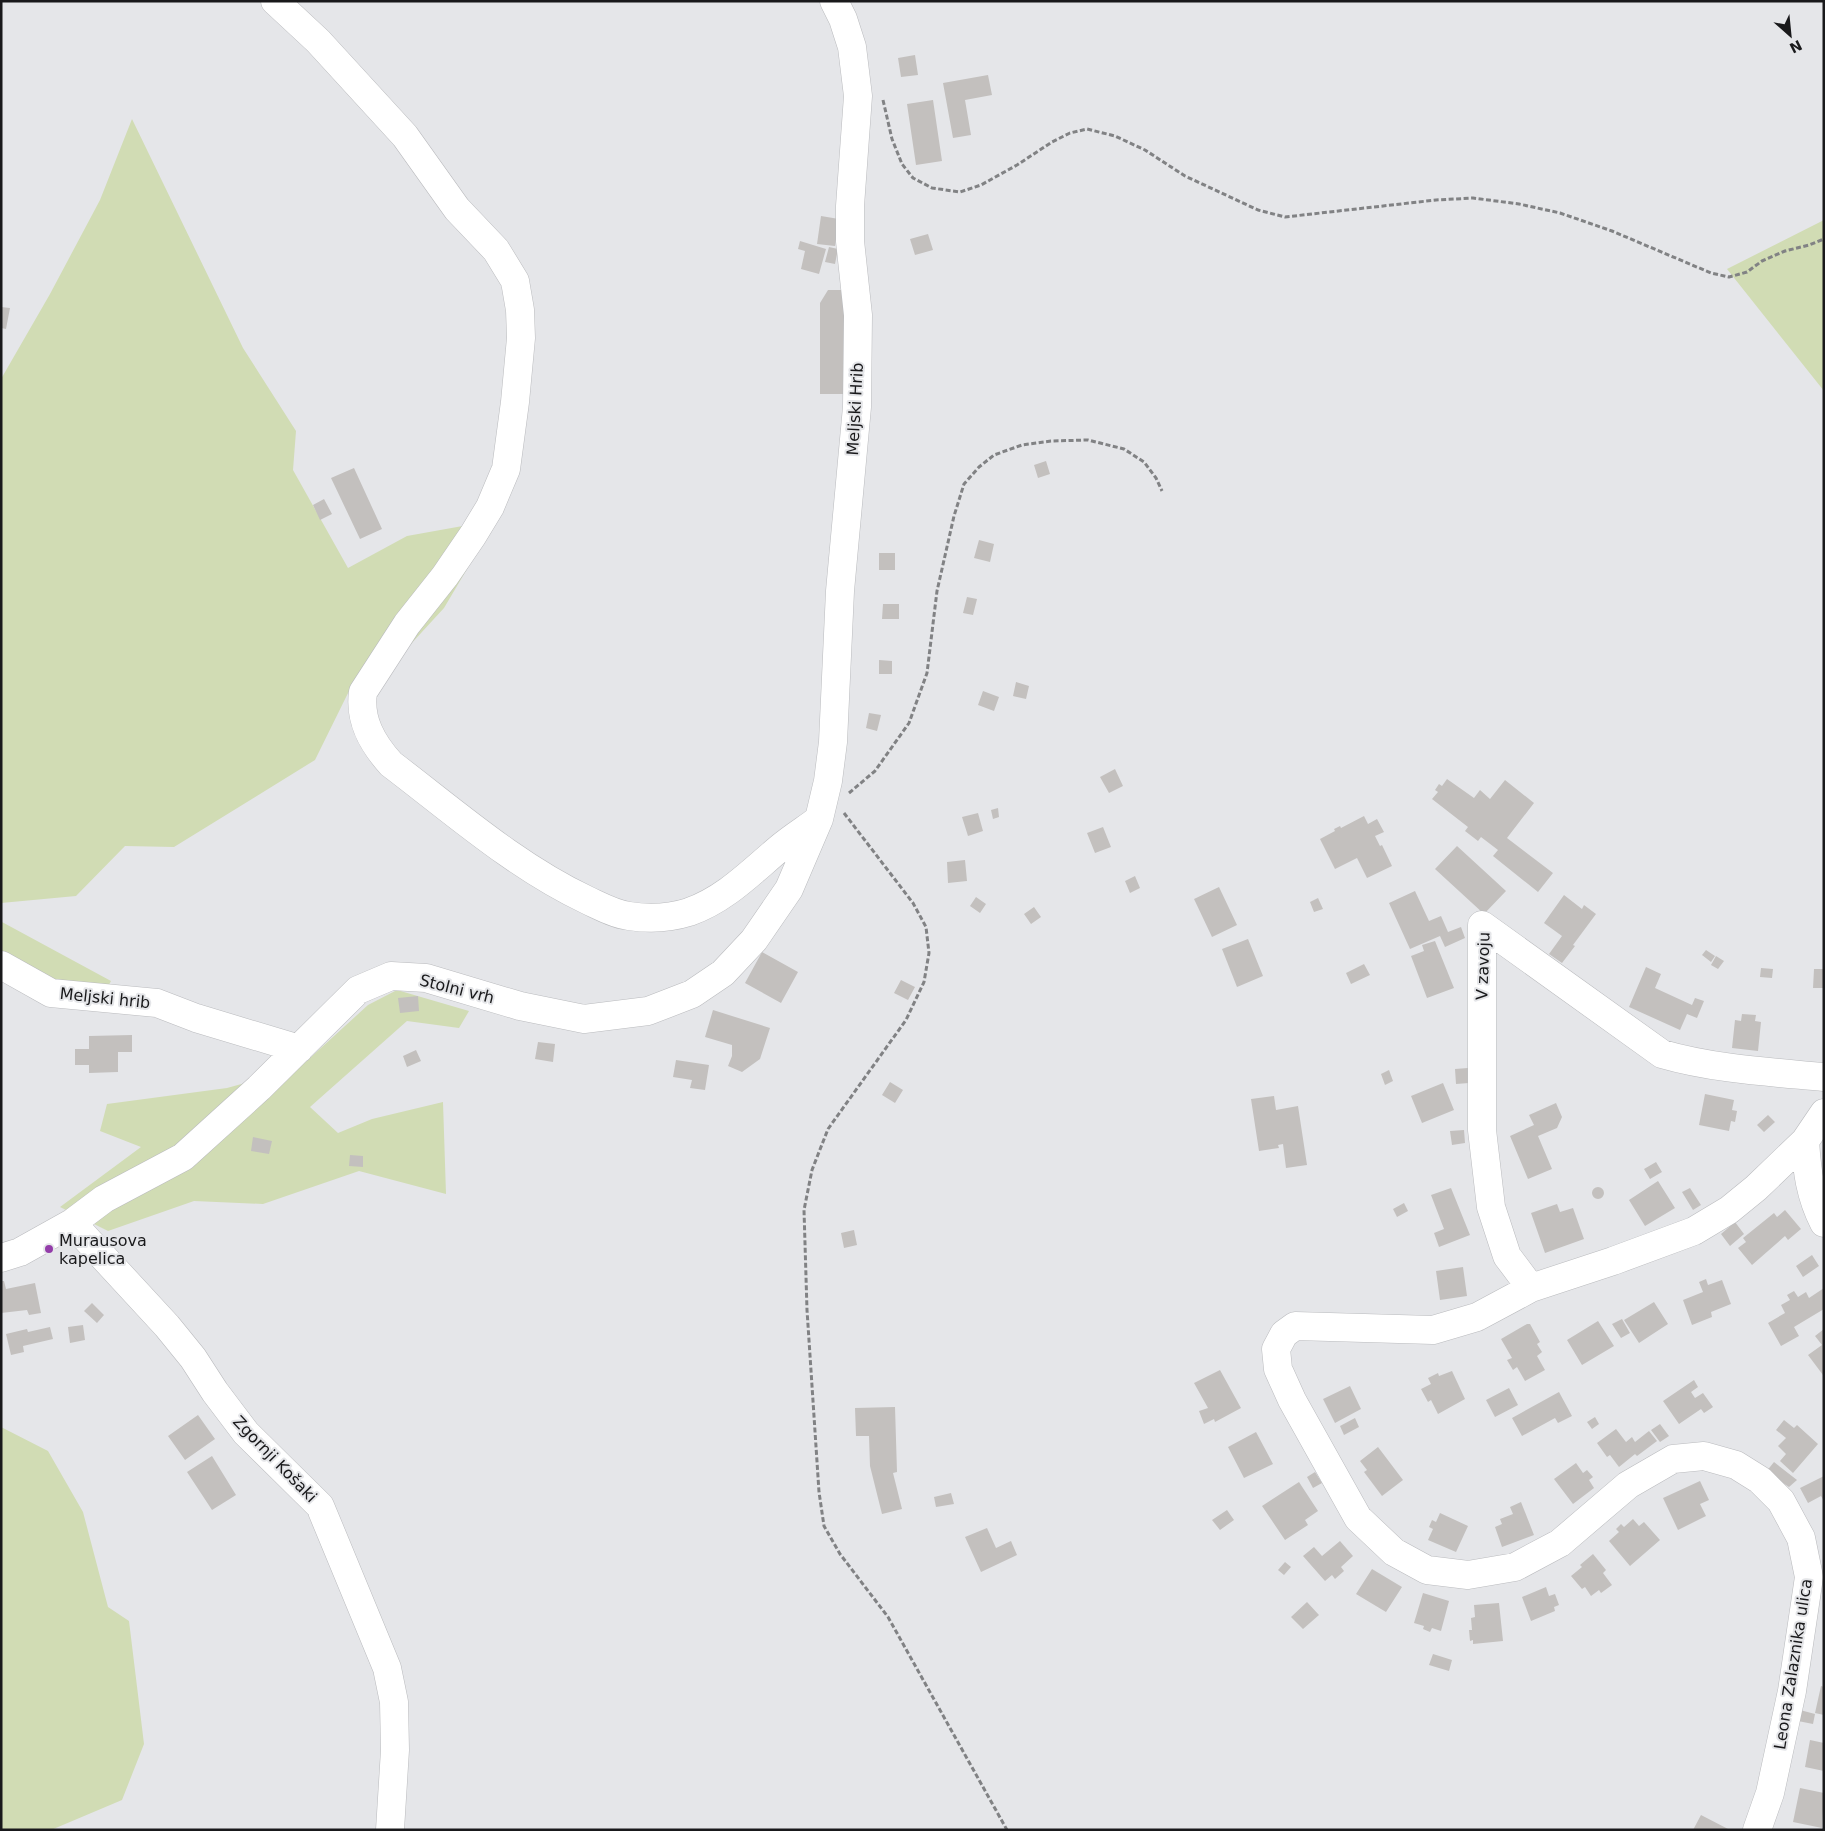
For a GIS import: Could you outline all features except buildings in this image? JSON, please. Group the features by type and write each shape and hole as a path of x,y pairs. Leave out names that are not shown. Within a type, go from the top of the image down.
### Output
{"street":[{"path":"275,1 318,41 406,136 457,209 496,250 515,281 520,310 520,348 516,402 506,469 490,507 474,535 407,624 363,692 362,704 367,729 378,750 390,764 493,842 541,875 599,906 628,916 661,918 689,912 715,899 746,879 782,847 832,816"},
{"name":"Meljski Hrib","path":"832,816 828,781 833,742 840,591 857,407 858,315 850,241 850,206 858,96 852,47 843,19 834,1"},
{"name":"Stolni vrh","path":"1,1258 20,1252 72,1223 104,1199 183,1156 259,1088 358,990 391,976 426,978 520,1006 584,1019 648,1011 692,994 723,973 754,940 789,889 832,816"},
{"name":"V zavoju","path":"1531,1288 1507,1256 1490,1208 1482,1130 1482,925 1662,1054 1712,1066 1824,1077"},
{"name":"Meljski hrib","path":"1,965 51,993 157,1003 196,1018 299,1049"},
{"path":"1531,1288 1694,1231 1729,1210 1756,1188 1805,1142 1824,1113"},
{"path":"1805,1142 1807,1174 1818,1211 1824,1223"},
{"name":"Zgornji Košaki","path":"72,1223 172,1332 193,1358 215,1392 246,1433 320,1506 387,1668 394,1702 390,1830"},
{"name":"Leona Zalaznika ulica","path":"1531,1288 1478,1317 1433,1330 1295,1326 1284,1334 1276,1349 1278,1369 1292,1400 1358,1518 1394,1552 1426,1570 1468,1575 1515,1567 1560,1543 1628,1486 1673,1459 1704,1456 1736,1465 1760,1480 1781,1501 1802,1538 1809,1577 1792,1691 1770,1793 1757,1830"}],"path":[{"path":"880,92 892,138 902,164 913,178 932,188 960,192 981,185 1017,165 1052,142 1070,133 1087,129 1115,136 1145,150 1185,176 1258,210 1285,217 1436,200 1473,198 1519,204 1560,213 1612,231 1711,273 1729,277 1747,272 1762,261 1786,251 1824,239"},
{"path":"842,797 875,771 909,723 927,673 937,591 954,516 964,484 979,467 994,455 1022,445 1051,441 1088,440 1124,448 1144,462 1156,478 1162,491"},
{"path":"832,816 912,903 926,927 929,953 924,982 906,1020 828,1129 812,1170 804,1210 807,1310 819,1492 824,1526 840,1554 888,1617 1007,1830"}],"green space":[{"path":"132,119 243,348 296,431 293,470 348,568 407,536 496,520 444,608 387,670 351,687 315,760 174,847 125,846 76,896 1,903 1,379 50,294 100,200"},
{"path":"1824,220 1824,391 1727,269"},
{"path":"1,919 2,922 111,981 105,992 55,987 1,950"},
{"path":"397,990 469,1011 459,1028 407,1021 310,1107 338,1133 372,1119 443,1102 446,1194 359,1171 263,1204 194,1201 108,1231 60,1207 141,1147 100,1131 107,1104 227,1088 299,1068 368,1005"},
{"path":"1,1427 48,1451 83,1512 108,1607 129,1621 144,1744 122,1800 51,1830 1,1830"}],"place":[{"name":"Murausova kapelica","path":"49,1249"}]}
